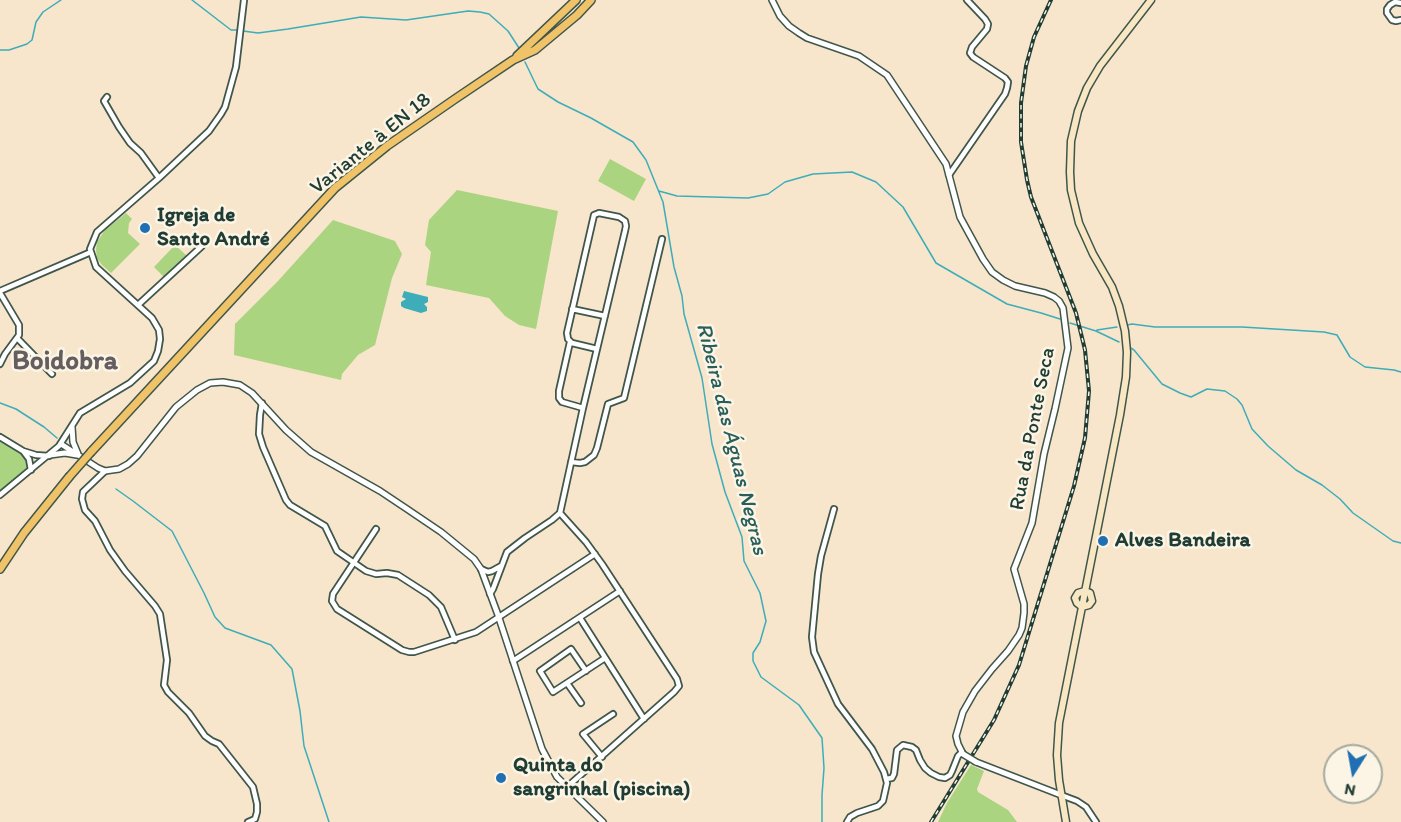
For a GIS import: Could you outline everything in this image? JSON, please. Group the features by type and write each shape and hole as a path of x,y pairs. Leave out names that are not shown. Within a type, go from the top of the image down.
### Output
{"main road":[{"name":"Variante à EN 18","path":"513,60 576,0"},
{"name":"Variante à EN 18","path":"0,569 24,533 69,477 335,188 387,146 455,99 513,60 535,50 577,15 591,0"},
{"path":"1085,591 1120,415 1127,352 1125,331 1112,287 1079,223 1071,190 1071,141 1078,111 1087,88 1100,66 1151,0"},
{"path":"1085,591 1090,593 1092,601 1082,606 1077,603 1076,598 1078,593 1085,591"},
{"path":"1066,822 1057,755 1059,723 1082,606"}],"street":[{"path":"0,495 61,444 80,413 130,383 154,361 160,339 159,330 152,318 138,304 96,267 90,249 97,232 209,131 225,107 236,67 244,0"},
{"name":"Rua da Ponte Seca","path":"772,0 780,16 799,33 807,38 859,56 887,75 946,164 960,217 992,272 1015,286 1045,293 1059,302 1063,308 1068,348 1044,454 1032,523 1014,569 1024,604 1022,628 1008,651 975,691 963,712 956,736 962,753"},
{"path":"949,175 1005,94 1008,82 970,53 988,24 967,0"},
{"path":"1397,2 1389,6 1387,13 1392,20 1401,20"},
{"path":"107,97 104,101 119,127 159,178"},
{"path":"490,594 494,589 507,552 560,513 626,226 625,221 619,217 599,213 594,215 572,309 567,333 570,342 559,391 559,398 562,402 583,408"},
{"path":"571,462 585,462 594,455 608,404 624,398 662,240"},
{"path":"138,304 202,246"},
{"path":"0,364 4,354 17,338 20,325 0,292 91,252"},
{"path":"572,309 605,316"},
{"path":"17,338 52,374"},
{"path":"570,342 597,349"},
{"path":"61,444 105,471 119,470 137,456 176,407 196,390 210,383 223,382 240,385 252,393 286,430 311,452 380,491 474,559 481,569 543,749 557,777 603,822"},
{"path":"262,403 259,434 290,505 325,526 337,551 372,573 398,575 429,595 441,607 455,640"},
{"path":"72,427 73,442 78,455"},
{"path":"0,438 23,451 35,454 78,455"},
{"path":"23,451 29,459 39,464"},
{"path":"35,454 39,464"},
{"path":"29,459 31,470"},
{"path":"105,471 83,492 85,510 95,521 124,571 160,614 167,660 164,685 168,692 189,713 205,736 224,749 253,787 257,812 255,819 249,822"},
{"path":"834,509 818,574 812,638 814,651 838,704 872,749 886,779 883,801 878,806 850,817 847,822"},
{"path":"560,513 595,554 677,678 679,686 567,787"},
{"path":"375,529 333,594 332,601 337,609 402,650 409,652 476,632 595,554"},
{"path":"481,569 492,572 501,566"},
{"path":"513,661 620,591"},
{"path":"580,618 644,719"},
{"path":"586,671 571,649 540,671 553,692 586,671 605,658"},
{"path":"567,683 581,703"},
{"path":"602,757 583,734 612,714"},
{"path":"886,779 892,778 897,750 903,745 916,750 925,768 931,773 945,778 950,775 962,753 976,762 1077,801 1086,807 1096,822"}],"green space":[{"path":"610,159 646,179 634,201 598,181"},
{"path":"457,190 558,211 536,329 519,325 505,316 489,298 426,285 431,252 425,245 429,220"},
{"path":"126,213 132,219 128,233 140,244 111,273 97,258 97,242 105,230"},
{"path":"333,220 395,241 402,254 392,278 375,345 358,355 342,374 341,380 234,355 235,324 278,281"},
{"path":"175,245 187,256 164,277 154,267"},
{"path":"0,441 19,452 25,458 28,468 0,491"},
{"path":"971,765 984,771 978,792 1008,810 1017,822 938,822"}],"water":[{"path":"404,291 428,297 428,302 424,304 427,311 421,313 401,306 401,302 406,299 402,297"}],"waterway":[{"name":"Ribeira das Águas Negras","path":"0,50 9,50 32,40 36,22 43,12 61,0"},
{"name":"Ribeira das Águas Negras","path":"192,0 231,30 239,30"},
{"name":"Ribeira das Águas Negras","path":"243,31 258,33 361,17 406,20 468,11 489,14 508,31 519,48"},
{"name":"Ribeira das Águas Negras","path":"525,62 538,89 633,142 646,160 663,202 684,314 702,378 712,444 725,492 742,537 744,561 760,593 766,621 760,642 753,653 753,661 761,677 799,705 822,738 824,768 822,822"},
{"path":"659,191 677,196 748,198 768,194 785,182 813,174 852,172 876,182 903,207 936,263 1007,304 1060,319"},
{"path":"1070,323 1096,331 1119,342"},
{"path":"1127,325 1242,327 1324,332 1337,335 1350,357 1365,367 1401,372"},
{"path":"1097,330 1117,327"},
{"path":"1129,347 1162,384 1180,393 1191,397 1207,389 1225,391 1237,399 1252,429 1268,446 1296,470 1340,499 1353,513 1393,541 1401,543"},
{"path":"0,403 16,409 57,438"},
{"path":"116,489 172,531 215,617 225,628 271,645 292,669 304,746 329,822"}],"railway":[{"path":"931,822 994,720 1019,665 1074,486 1085,438 1089,391 1085,350 1076,313 1031,197 1021,142 1021,103 1026,66 1034,37 1051,0"}],"place":[{"name":"Igreja de Santo André","path":"145,228"},
{"name":"Alves Bandeira","path":"1103,541"},
{"name":"Quinta do sangrinhal (piscina)","path":"501,778"}],"district":[{"name":"Boidobra","path":"65,362"}]}
